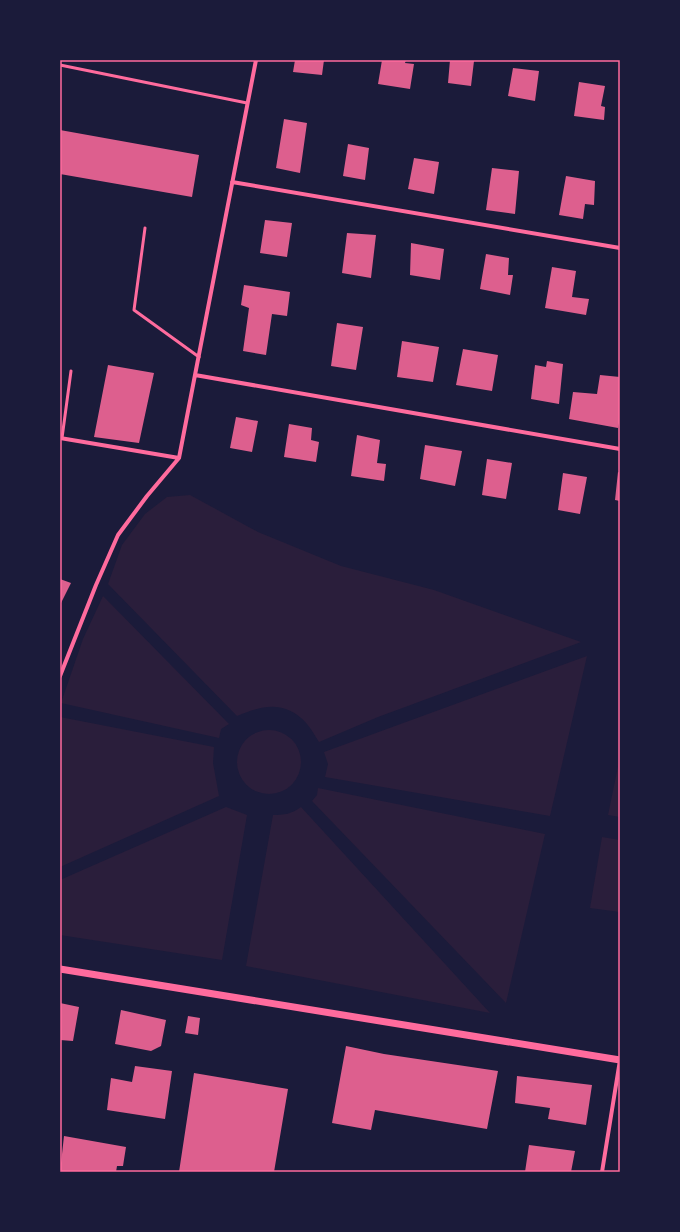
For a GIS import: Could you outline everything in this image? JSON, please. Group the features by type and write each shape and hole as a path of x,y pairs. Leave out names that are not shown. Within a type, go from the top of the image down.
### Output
{"street":[{"path":"60,676 96,585 118,535 147,496 179,458 256,60"},
{"path":"232,182 620,248"},
{"path":"195,375 620,449"},
{"path":"61,438 179,458"},
{"path":"60,969 620,1060 602,1172"}],"lane":[{"path":"60,65 247,103"},
{"path":"145,228 134,310 199,357"},
{"path":"61,438 71,370"}],"shaded area":[{"path":"190,495 258,532 341,566 434,590 581,642 378,717 319,742 309,726 299,716 282,708 265,707 237,716 108,584 122,545 145,514 167,497"},
{"path":"103,596 229,724 221,729 219,738 61,703 83,639"},
{"path":"587,656 550,816 325,777 328,764 324,752"},
{"path":"60,717 214,747 213,763 219,796 60,867"},
{"path":"269,730 281,733 292,739 298,750 301,762 298,774 292,785 281,791 269,794 257,791 246,785 240,774 237,762 240,750 246,739 257,733"},
{"path":"620,757 620,817 608,815"},
{"path":"318,788 545,834 506,1003 312,801 317,795"},
{"path":"226,807 247,815 222,960 60,935 60,880"},
{"path":"301,807 490,1013 246,966 273,815 288,814"},
{"path":"602,837 620,840 620,912 590,908"}],"building":[{"path":"295,60 324,60 322,75 293,72"},
{"path":"382,60 406,60 405,63 414,64 410,89 378,84"},
{"path":"450,60 474,61 471,86 448,83"},
{"path":"513,68 539,71 535,101 508,96"},
{"path":"579,82 605,86 601,106 605,107 604,120 574,116"},
{"path":"284,119 307,123 300,173 276,168"},
{"path":"60,130 199,155 192,197 60,174"},
{"path":"348,144 369,148 365,180 343,176"},
{"path":"414,158 439,162 434,194 408,189"},
{"path":"492,168 519,171 515,214 486,210"},
{"path":"566,176 595,181 594,205 585,204 583,219 559,215"},
{"path":"265,220 292,223 287,257 260,253"},
{"path":"347,233 376,235 371,278 342,273"},
{"path":"411,243 444,249 440,280 410,275"},
{"path":"486,254 509,258 508,275 513,275 510,295 480,289"},
{"path":"552,267 576,271 572,297 589,299 586,315 545,308"},
{"path":"244,285 290,292 287,316 272,314 266,355 243,351 249,308 241,305"},
{"path":"337,323 363,327 356,370 331,366"},
{"path":"402,341 439,347 433,382 397,377"},
{"path":"463,349 498,355 492,391 456,385"},
{"path":"547,361 563,364 559,404 531,399 535,365 546,367"},
{"path":"108,365 154,373 139,443 94,437"},
{"path":"600,375 620,377 620,418 618,428 569,419 573,392 597,394"},
{"path":"236,417 258,421 252,452 230,448"},
{"path":"289,424 312,428 311,440 319,442 316,462 284,457"},
{"path":"357,435 380,440 377,463 386,464 384,481 351,476"},
{"path":"425,445 462,451 455,486 420,479"},
{"path":"487,459 512,463 506,499 482,495"},
{"path":"618,472 620,473 620,501 615,500"},
{"path":"563,473 587,477 580,514 558,510"},
{"path":"60,579 71,583 60,605"},
{"path":"60,1003 79,1007 73,1041 60,1040"},
{"path":"121,1010 166,1020 161,1046 151,1051 115,1044"},
{"path":"188,1016 200,1018 198,1035 185,1033"},
{"path":"346,1046 384,1054 498,1071 487,1129 375,1110 371,1130 332,1123"},
{"path":"135,1066 172,1071 165,1119 107,1110 111,1078 132,1082"},
{"path":"194,1073 288,1089 274,1172 179,1172"},
{"path":"517,1076 592,1085 586,1125 548,1119 550,1108 515,1103"},
{"path":"64,1136 126,1147 123,1166 117,1166 116,1172 60,1172"},
{"path":"529,1145 575,1151 571,1172 525,1172"}]}
